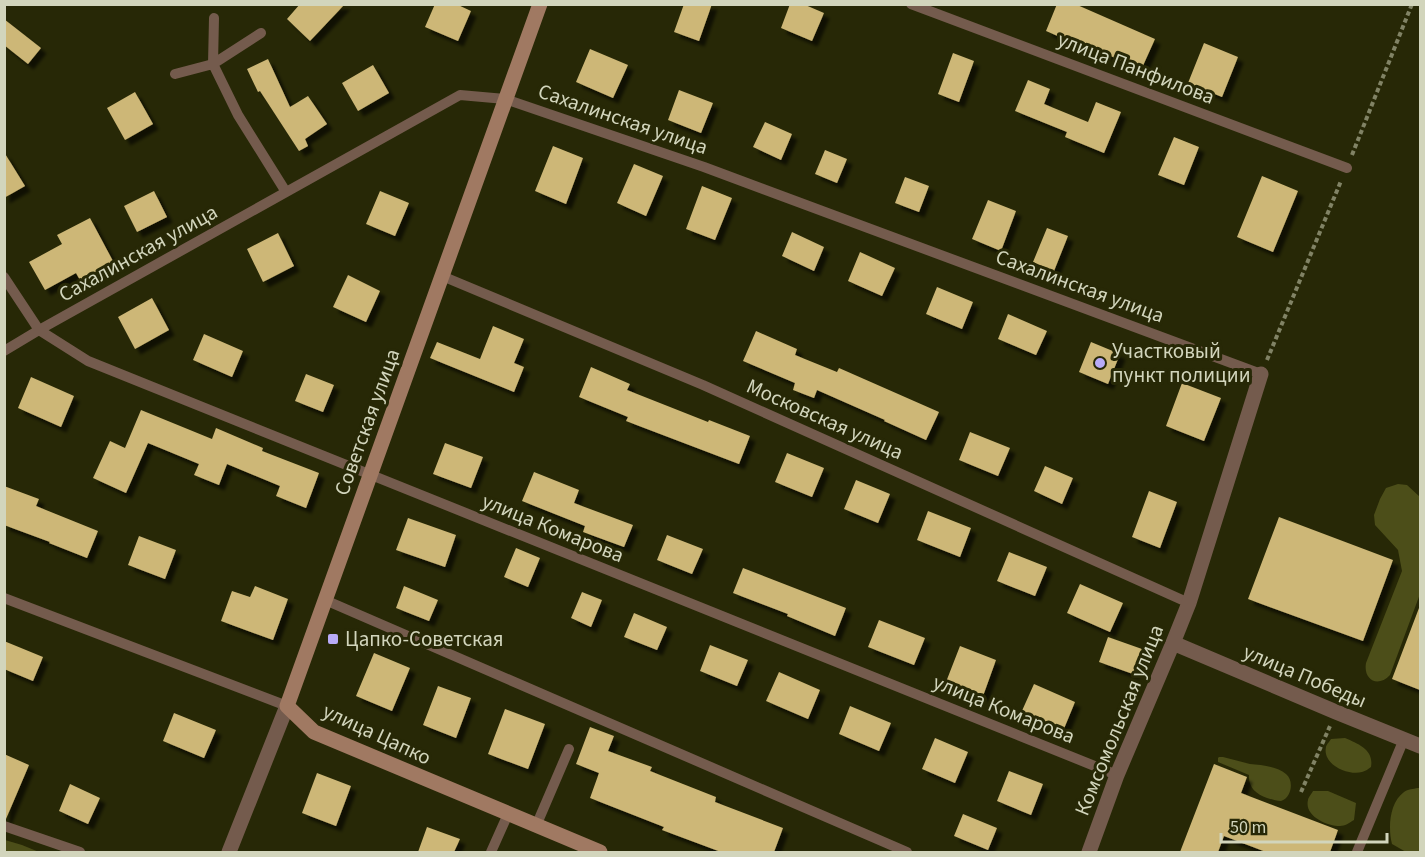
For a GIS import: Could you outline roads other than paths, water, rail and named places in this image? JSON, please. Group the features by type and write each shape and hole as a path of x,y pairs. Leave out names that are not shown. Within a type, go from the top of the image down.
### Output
{"street":[{"name":"Советская улица","path":"229,852 287,706 540,4"},
{"name":"Комсомольская улица","path":"1089,852 1117,775 1189,603 1261,374"},
{"name":"улица Победы","path":"1173,644 1420,746"},
{"name":"улица Цапко","path":"287,706 314,732 600,852"}],"lane":[{"name":"улица Панфилова","path":"912,4 1347,168"},
{"path":"214,18 213,64 238,115 286,192"},
{"path":"175,74 213,64 261,33"},
{"name":"Сахалинская улица","path":"4,351 460,95 506,99 705,167 1261,374"},
{"name":"Московская улица","path":"442,276 703,386 1189,603"},
{"name":"улица Комарова","path":"4,277 39,330 88,361 1117,775"},
{"name":"улица Цапко","path":"4,598 287,706"},
{"path":"325,600 907,852"},
{"path":"1357,852 1404,739"},
{"path":"536,826 569,749"},
{"path":"491,852 507,814"},
{"path":"4,826 80,852"}],"place":[{"name":"Участковый пункт полиции","path":"1100,363"},
{"name":"Цапко-Советская","path":"333,639"}]}
